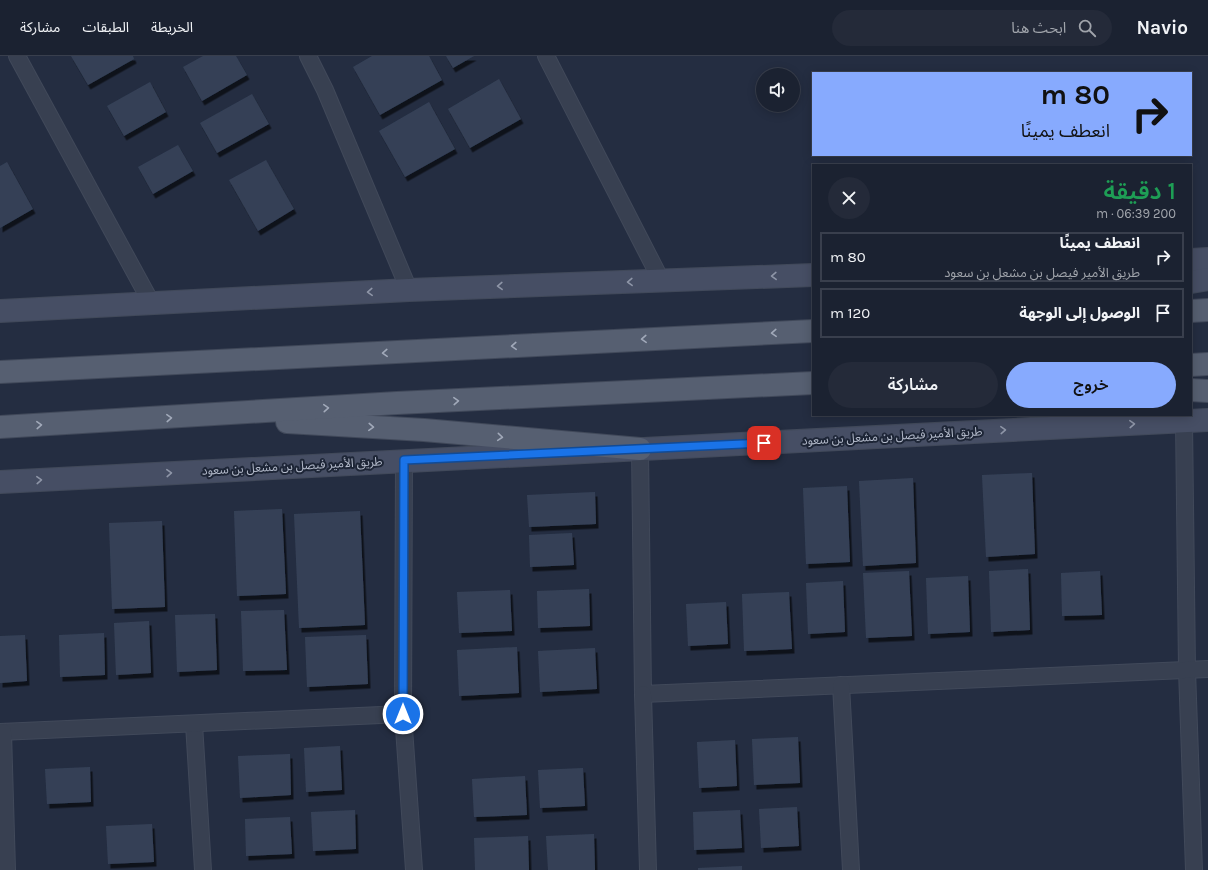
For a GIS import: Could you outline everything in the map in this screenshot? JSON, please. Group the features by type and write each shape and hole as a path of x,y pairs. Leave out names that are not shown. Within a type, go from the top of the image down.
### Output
{"main road":[{"path":"1192,260 1208,259"},
{"path":"0,311 409,290 812,275"},
{"path":"1192,282 1208,279"},
{"path":"1192,311 1208,310"},
{"path":"0,372 812,330"},
{"path":"1192,365 1208,364"},
{"path":"0,427 192,417 397,403 812,383"},
{"path":"1192,390 1208,391"},
{"path":"192,417 424,430 640,449"},
{"name":"طريق الأمير فيصل بن مشعل بن سعود","path":"0,482 404,460 1208,420"}],"street":[{"path":"17,56 152,304"},
{"path":"308,56 325,90 409,290"},
{"path":"546,56 661,280"},
{"path":"1184,421 1187,670 1194,870"},
{"path":"640,449 643,694 648,870"},
{"path":"404,460 403,714 414,870"},
{"path":"643,694 1208,669"},
{"path":"841,685 851,870"},
{"path":"7,870 1,732 403,714"},
{"path":"194,724 203,870"}],"building":[{"path":"71,56 133,56 134,59 88,85"},
{"path":"203,56 236,56 247,75 202,101 183,67"},
{"path":"372,56 429,56 442,80 380,115 353,67"},
{"path":"446,56 474,56 453,68"},
{"path":"499,79 521,119 470,148 448,109"},
{"path":"150,82 166,112 124,136 107,106"},
{"path":"252,94 269,124 217,153 200,123"},
{"path":"429,102 455,149 405,177 379,131"},
{"path":"178,145 193,171 153,194 138,167"},
{"path":"266,160 294,209 258,231 229,180"},
{"path":"7,162 33,209 0,228 0,166"},
{"path":"1032,473 1035,554 986,557 982,475"},
{"path":"913,478 916,563 863,566 859,481"},
{"path":"847,486 850,562 806,564 803,488"},
{"path":"595,492 596,524 529,527 527,495"},
{"path":"282,509 286,594 237,596 234,511"},
{"path":"360,511 365,625 299,628 294,514"},
{"path":"162,521 165,607 112,609 109,523"},
{"path":"572,533 574,565 530,567 529,535"},
{"path":"1028,569 1030,630 991,632 989,571"},
{"path":"909,571 912,636 866,638 863,573"},
{"path":"1100,571 1102,615 1062,616 1061,573"},
{"path":"968,576 970,632 928,634 926,578"},
{"path":"843,581 845,632 808,634 806,583"},
{"path":"589,589 590,626 538,628 537,591"},
{"path":"510,590 512,631 459,633 457,592"},
{"path":"789,592 792,649 744,651 742,594"},
{"path":"726,602 728,644 688,646 686,604"},
{"path":"284,610 287,670 243,671 241,611"},
{"path":"215,614 217,670 177,672 175,615"},
{"path":"149,621 151,673 116,675 114,623"},
{"path":"104,633 105,675 60,677 59,635"},
{"path":"25,635 27,681 0,683 0,636"},
{"path":"366,635 368,684 307,687 305,637"},
{"path":"517,647 519,693 459,696 457,650"},
{"path":"595,648 597,689 540,692 538,651"},
{"path":"798,737 800,783 754,785 752,739"},
{"path":"735,740 737,786 699,788 697,742"},
{"path":"340,746 342,790 306,792 304,748"},
{"path":"290,754 291,795 240,798 238,756"},
{"path":"90,767 91,802 47,804 45,769"},
{"path":"583,768 585,806 540,808 538,770"},
{"path":"525,776 527,815 474,817 472,779"},
{"path":"797,807 799,846 761,848 759,809"},
{"path":"355,810 356,849 313,851 311,812"},
{"path":"740,810 742,848 694,850 693,812"},
{"path":"290,817 292,854 246,856 245,819"},
{"path":"152,824 154,862 108,864 106,826"},
{"path":"594,834 595,870 548,870 546,836"},
{"path":"528,836 529,870 475,870 474,838"},
{"path":"742,866 742,870 698,870 698,868"}],"route":[{"path":"403,714 404,460 764,443"}]}
